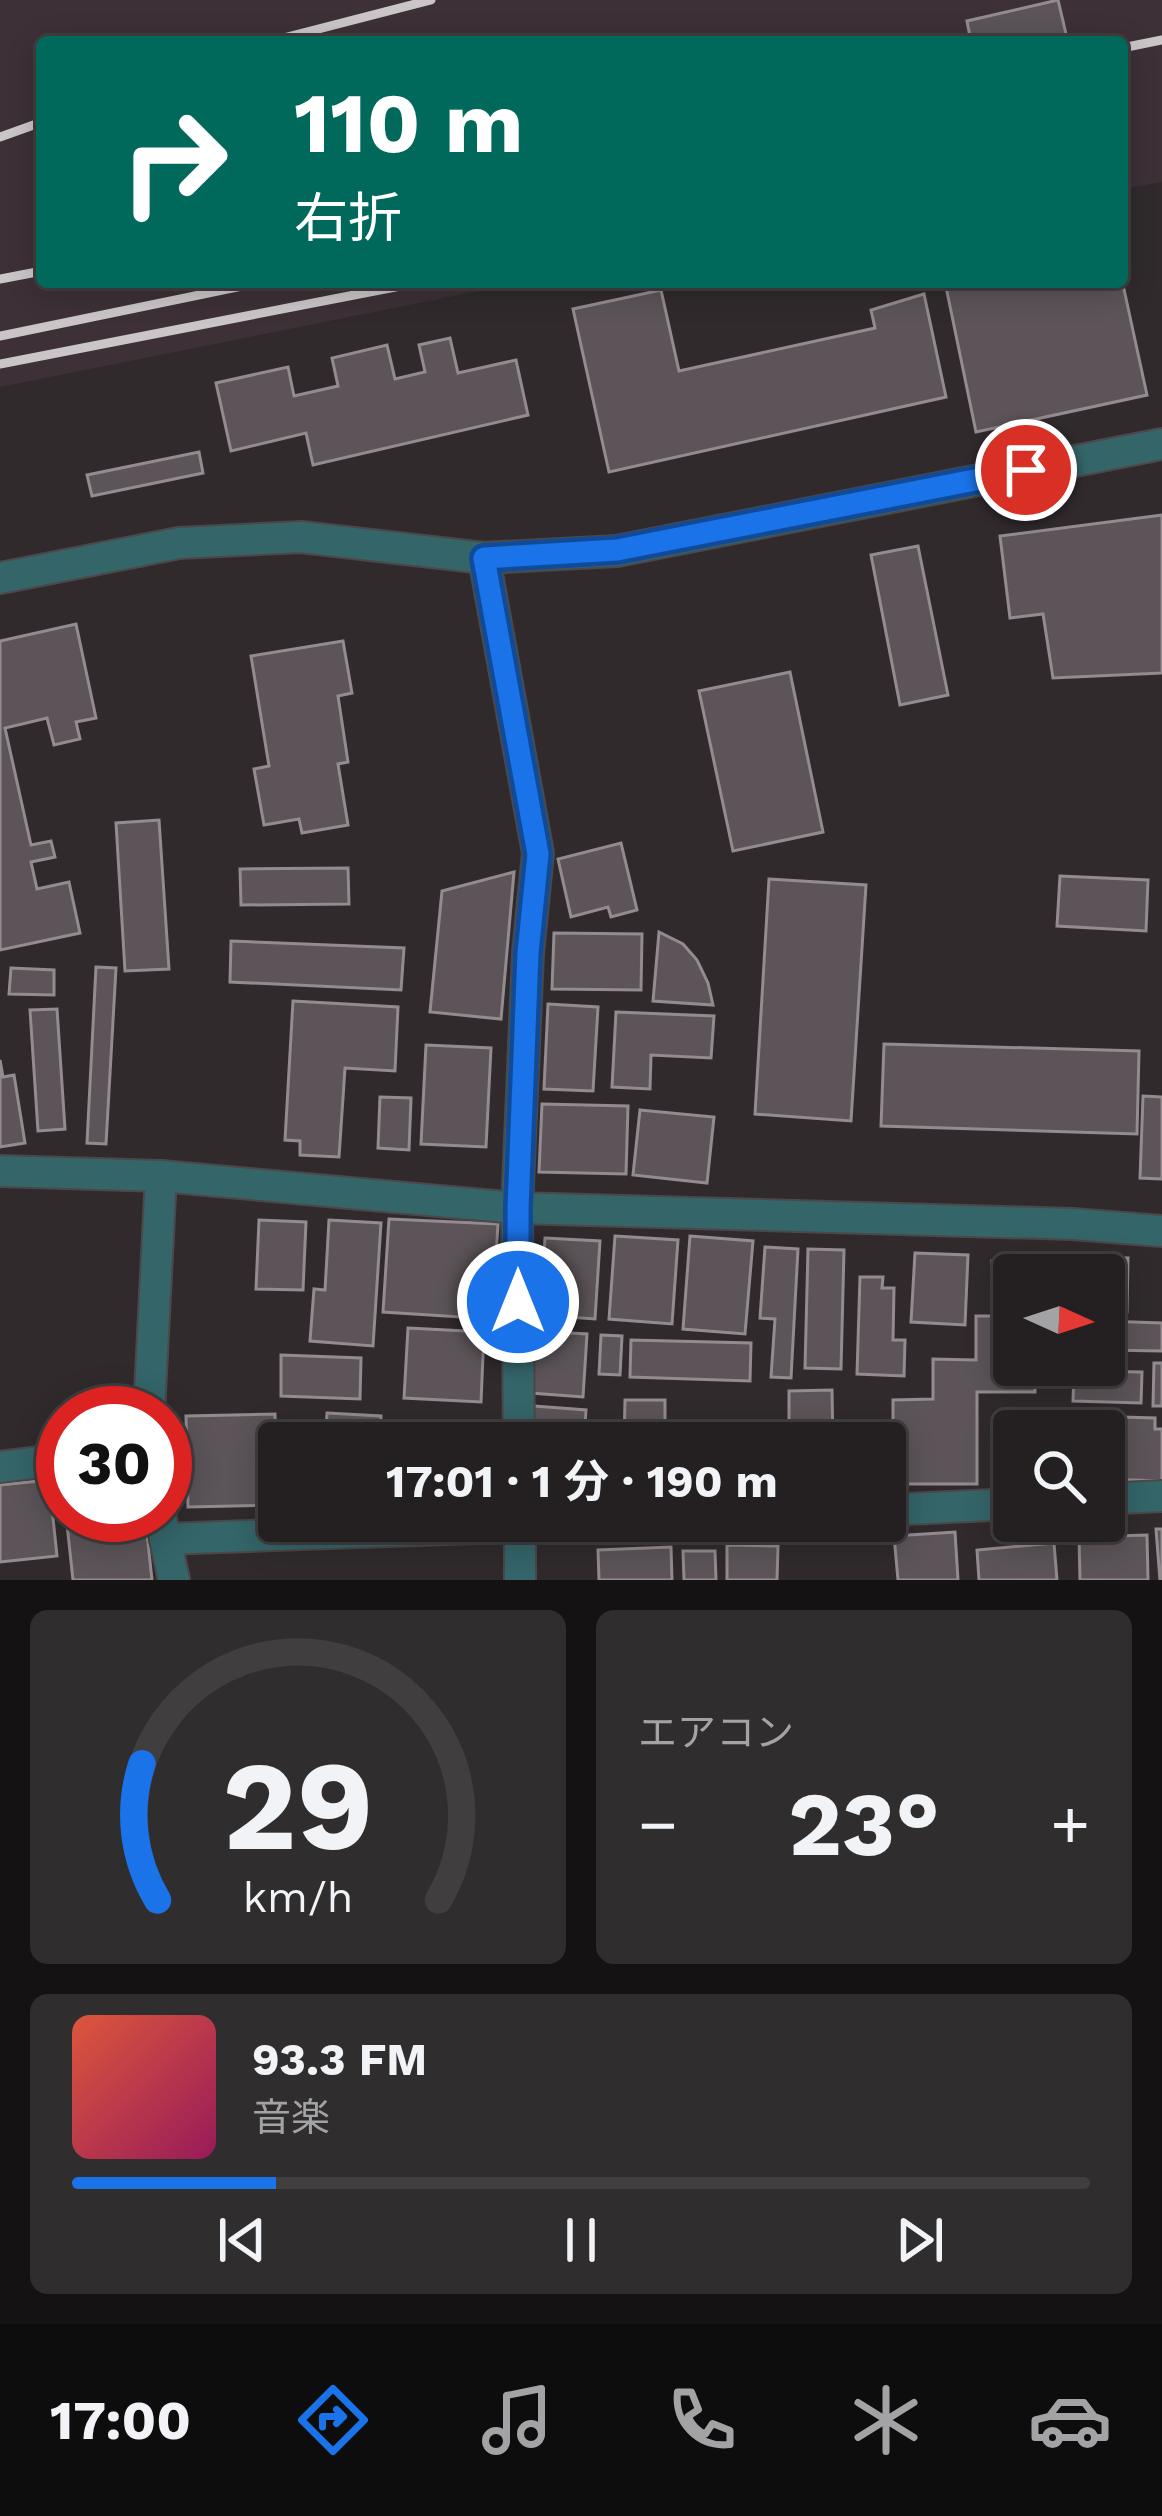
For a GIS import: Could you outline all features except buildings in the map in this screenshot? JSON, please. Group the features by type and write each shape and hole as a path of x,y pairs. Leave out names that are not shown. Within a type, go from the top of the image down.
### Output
{"street":[{"path":"0,578 178,543 301,537 484,558 617,550 1162,444"},
{"path":"484,558 538,854 528,953 518,1208 519,1422"},
{"path":"0,1171 161,1176 518,1208 1072,1224 1162,1231"},
{"path":"149,1386 161,1176"},
{"path":"0,1467 36,1462"},
{"path":"1125,1498 1162,1496"},
{"path":"906,1509 993,1505"},
{"path":"192,1527 258,1526"},
{"path":"166,1542 174,1580"},
{"path":"520,1542 520,1580"}],"shaded area":[{"path":"0,0 1162,0 1162,182 1128,188 1128,36 36,36 36,288 494,288 0,387"}],"railway":[{"path":"291,36 431,0"},
{"path":"1128,47 1162,40"},
{"path":"0,137 36,124"},
{"path":"0,279 36,272"},
{"path":"0,336 233,288"},
{"path":"0,364 390,288"}],"route":[{"path":"518,1302 528,953 538,854 484,558 617,550 1026,470"}]}
